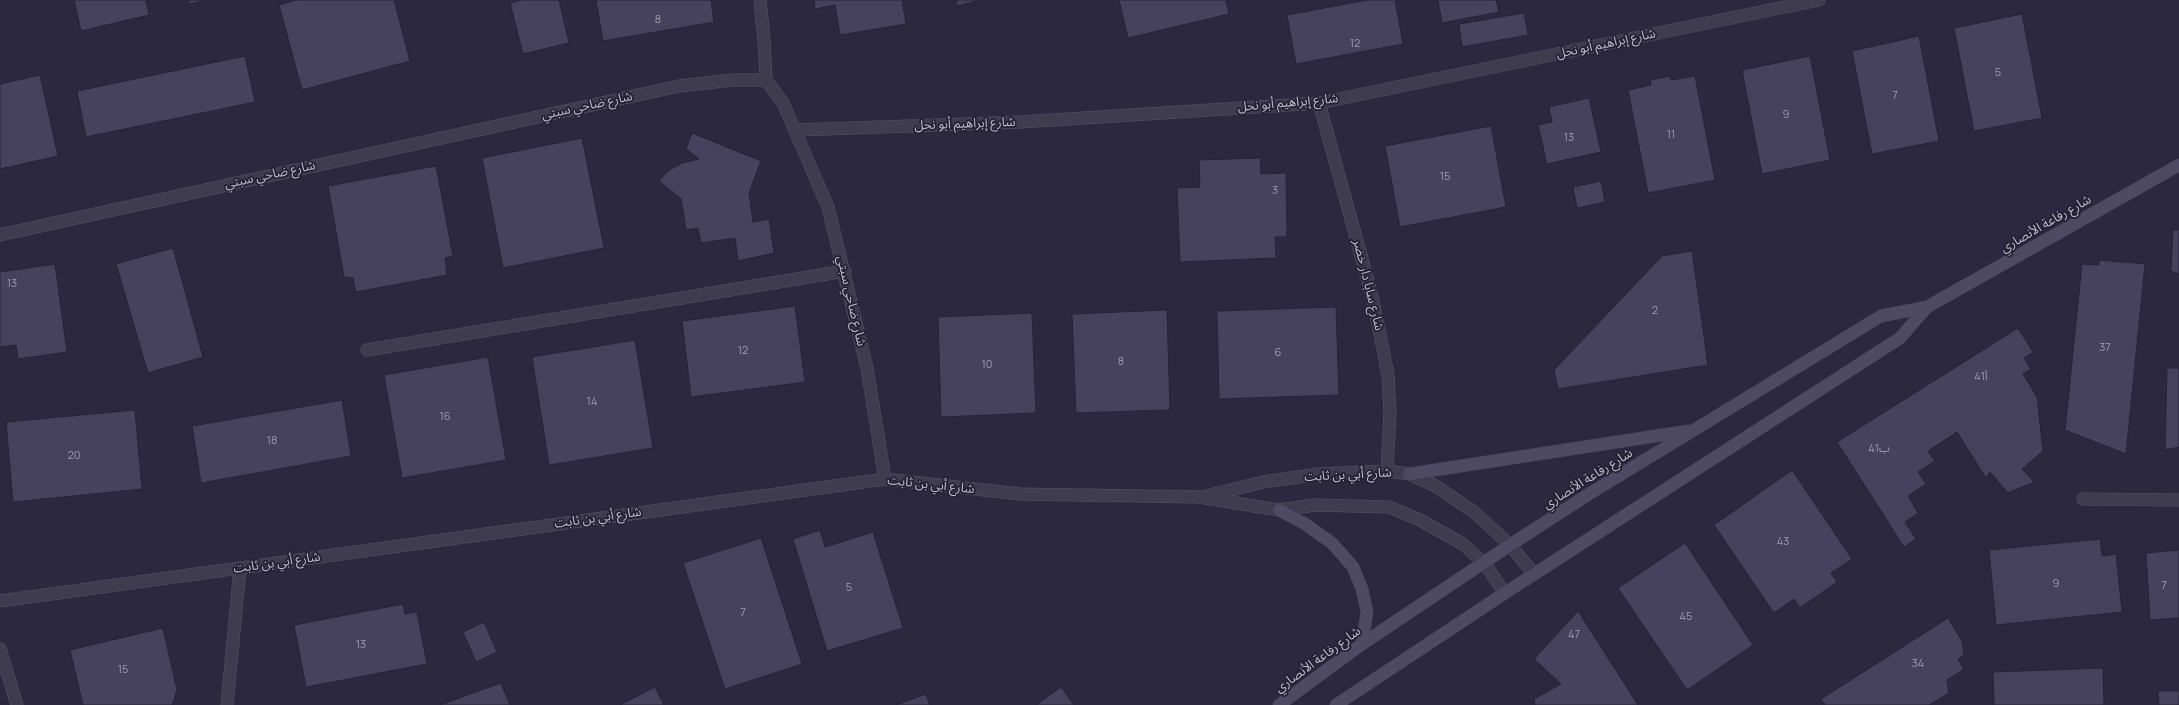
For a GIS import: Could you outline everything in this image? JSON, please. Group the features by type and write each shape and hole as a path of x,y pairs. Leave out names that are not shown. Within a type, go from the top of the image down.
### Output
{"street":[{"path":"760,0 766,80"},
{"name":"شارع إبراهيم أبو نحل","path":"796,130 1021,122 1319,103 1819,0"},
{"name":"شارع ضاحي سبتي","path":"0,235 679,86 733,80 766,80 783,103 796,130 828,207 866,368 885,479"},
{"name":"شارع سابا دار خضر","path":"1319,103 1371,292 1382,341 1388,375 1390,412 1387,471"},
{"name":"شارع رفاعة الأنصاري","path":"1280,705 1362,644 1510,545 1882,316 1927,307 2179,165"},
{"path":"367,350 844,271"},
{"name":"شارع رفاعة الأنصاري","path":"1336,705 1505,592 1900,338 1927,307"},
{"path":"1409,474 1695,430"},
{"name":"شارع أبي بن ثابت","path":"1199,497 1263,482 1320,474 1387,471 1409,474 1434,485 1455,498 1510,545 1534,574"},
{"name":"شارع أبي بن ثابت","path":"0,601 885,479 1020,494 1199,497 1279,510 1315,505 1388,507 1420,520 1463,544 1484,563 1505,592"},
{"path":"2083,499 2179,500"},
{"path":"1279,510 1305,524 1332,543 1353,567 1362,589 1367,612 1362,644"},
{"path":"227,705 240,568"},
{"path":"0,649 17,705"}],"building":[{"path":"74,0 146,0 149,15 81,31"},
{"path":"188,0 208,0 189,4"},
{"path":"297,0 394,0 410,61 302,90 279,5"},
{"path":"522,0 559,0 569,43 523,54 510,3"},
{"path":"596,0 711,0 714,22 603,41"},
{"path":"814,0 902,0 906,24 840,35 835,5 815,9"},
{"path":"956,0 981,0 957,6"},
{"path":"1119,0 1226,0 1229,14 1128,38"},
{"path":"1367,0 1395,0 1403,44 1296,64 1287,15"},
{"path":"1438,0 1496,0 1499,12 1442,23"},
{"path":"1524,13 1528,35 1462,47 1459,24"},
{"path":"2022,14 2042,118 1974,131 1954,28"},
{"path":"1919,36 1939,141 1872,154 1852,51"},
{"path":"245,56 255,102 86,137 77,91"},
{"path":"1810,56 1830,160 1762,174 1742,70"},
{"path":"40,75 58,156 0,169 0,84"},
{"path":"1670,76 1671,80 1695,76 1715,180 1648,193 1628,90 1651,85 1650,80"},
{"path":"1589,98 1601,152 1547,164 1538,125 1552,122 1549,107"},
{"path":"1491,126 1506,207 1400,227 1385,146"},
{"path":"692,133 761,161 749,193 753,222 769,219 774,253 738,261 735,238 701,243 698,228 686,230 681,199 659,181 668,171 682,163 699,159 686,149"},
{"path":"582,138 604,248 503,268 482,158"},
{"path":"1260,158 1261,174 1286,173 1287,237 1275,237 1276,258 1180,262 1177,188 1200,187 1199,160"},
{"path":"436,166 453,256 445,258 447,275 356,292 353,278 344,277 328,186"},
{"path":"1601,181 1605,202 1577,208 1573,187"},
{"path":"2173,230 2179,230 2179,274 2171,271"},
{"path":"173,248 203,357 148,373 116,264"},
{"path":"1692,251 1708,365 1558,389 1554,370 1662,256"},
{"path":"2099,260 2145,264 2126,454 2065,430 2082,264 2099,265"},
{"path":"55,264 67,352 18,359 16,345 0,347 0,272"},
{"path":"795,306 805,382 691,397 682,321"},
{"path":"1336,307 1339,395 1219,399 1217,311"},
{"path":"1167,310 1170,410 1076,413 1072,314"},
{"path":"1032,313 1036,413 941,417 938,317"},
{"path":"2018,328 2033,352 2024,358 2031,369 2023,374 2037,397 2043,451 2022,469 2034,482 2008,493 1990,472 1986,478 1957,432 1928,451 1935,461 1918,472 1926,484 1908,496 1918,513 1905,522 1916,539 1904,547 1837,442"},
{"path":"635,340 653,448 549,465 532,357"},
{"path":"488,357 506,460 402,478 384,375"},
{"path":"2167,368 2179,368 2179,447 2165,450"},
{"path":"342,400 351,456 201,483 192,426"},
{"path":"135,410 142,489 13,502 6,422"},
{"path":"1792,470 1852,559 1831,573 1837,582 1800,608 1794,599 1774,613 1714,525"},
{"path":"820,530 825,547 873,532 903,628 827,651 793,539"},
{"path":"761,538 802,664 725,689 683,563"},
{"path":"2100,539 2102,556 2116,554 2122,612 1996,625 1989,550"},
{"path":"1685,543 1753,645 1687,690 1618,588"},
{"path":"2179,550 2179,618 2150,620 2146,553"},
{"path":"403,604 405,614 417,612 427,664 306,687 294,625"},
{"path":"1578,611 1638,705 1535,705 1534,699 1561,684 1534,659"},
{"path":"1948,618 1962,641 1964,655 1958,659 1964,669 1947,680 1949,693 1929,705 1825,705 1821,699"},
{"path":"484,622 497,652 476,662 463,632"},
{"path":"163,628 177,690 172,705 83,705 70,650"},
{"path":"2103,668 2104,705 1994,705 1993,672"},
{"path":"501,683 510,705 440,705"},
{"path":"655,687 664,705 620,705"},
{"path":"1061,687 1074,705 1036,705"},
{"path":"2158,691 2179,691 2179,705 2159,705"},
{"path":"926,694 930,705 896,705"}]}
